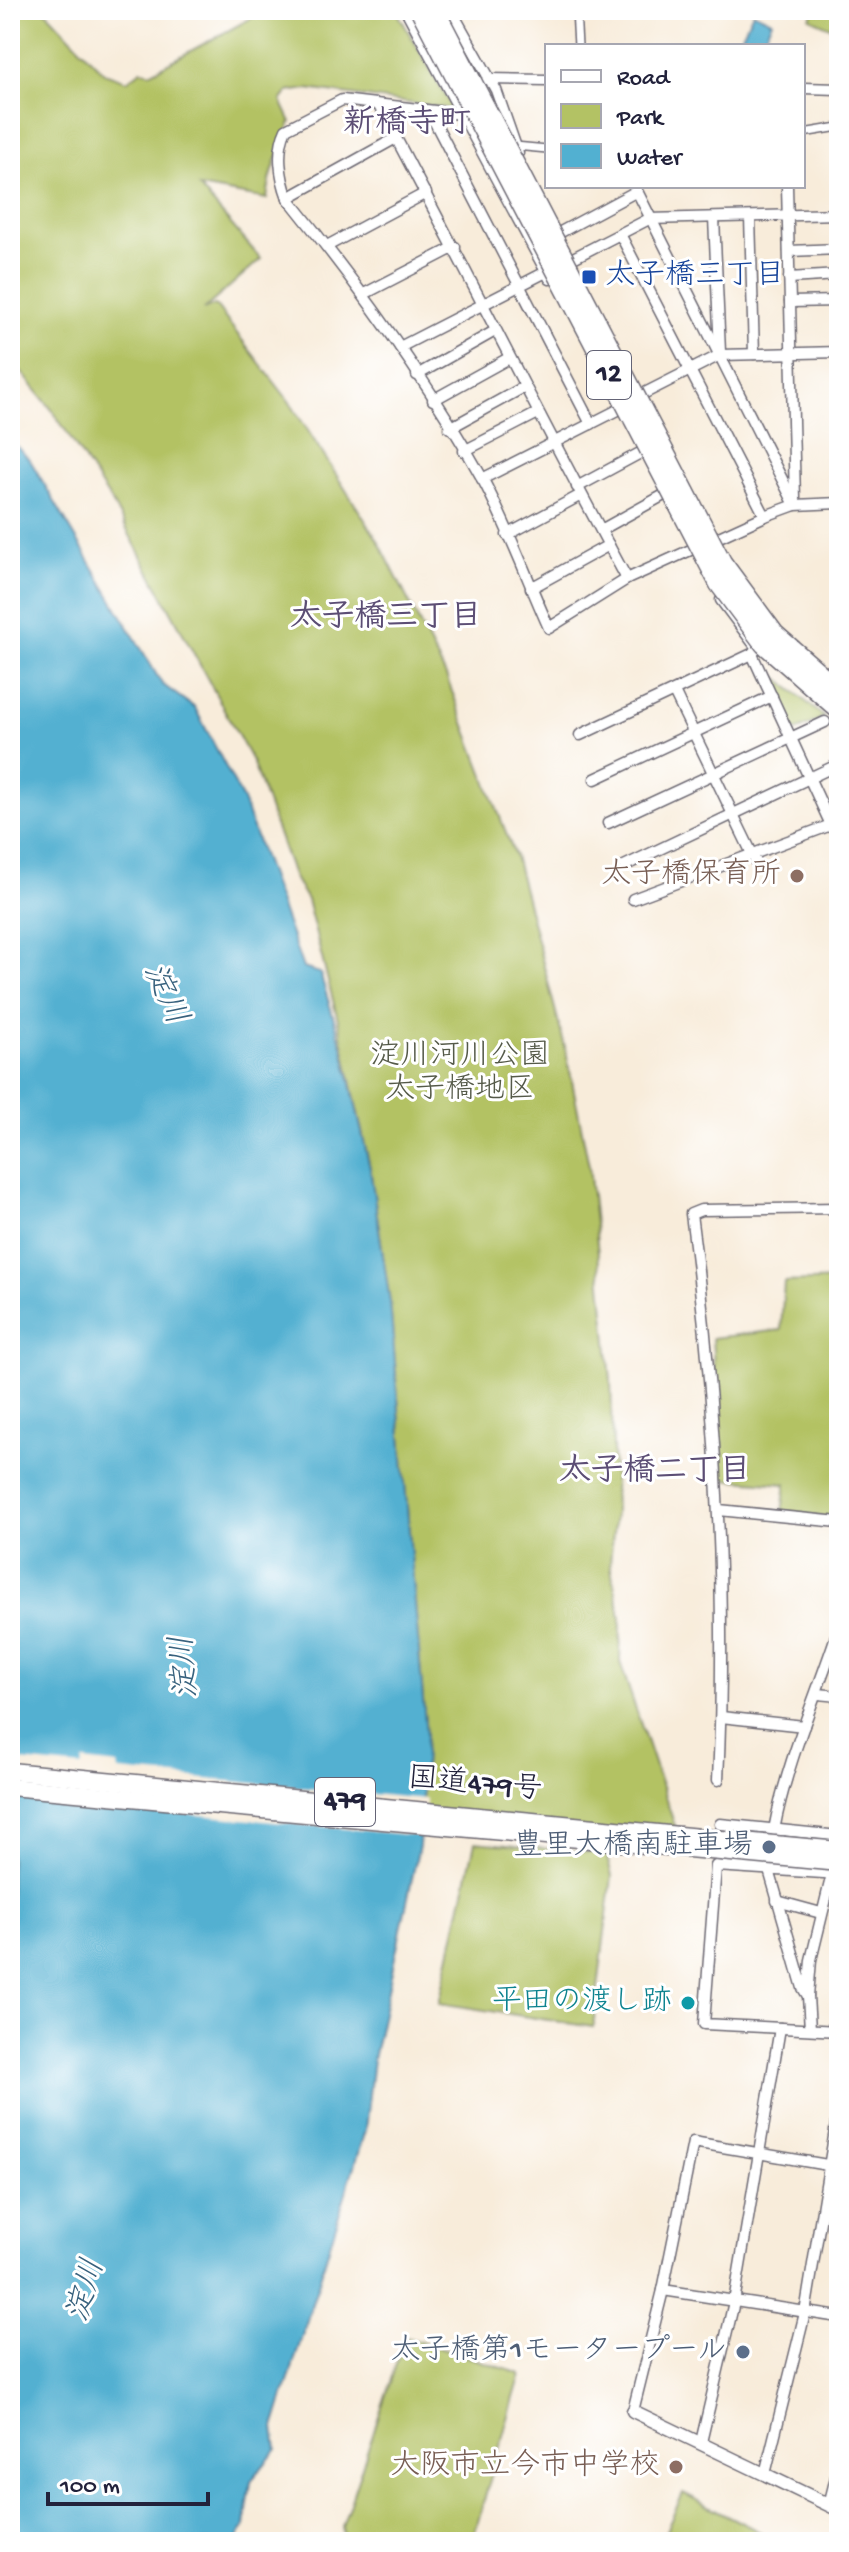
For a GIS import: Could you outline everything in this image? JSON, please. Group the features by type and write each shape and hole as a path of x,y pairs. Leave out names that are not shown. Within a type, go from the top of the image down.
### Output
{"highway":[{"name":"12","path":"420,10 719,584 764,644 832,716"},
{"path":"435,10 722,562 775,634 839,690"},
{"name":"国道479号","path":"10,1771 839,1850"},
{"name":"国道479号","path":"10,1787 837,1870"}],"street":[{"path":"406,10 692,549 755,651 790,737 835,823 633,899"},
{"path":"451,10 489,80 515,146 557,234 715,538 742,581 775,622 839,679"},
{"path":"576,10 578,44"},
{"path":"441,78 545,80"},
{"path":"805,88 839,89"},
{"path":"460,114 342,100 286,129 280,163 288,198 364,294 482,479 549,628 627,579 765,516 795,505 839,503"},
{"path":"379,106 627,579"},
{"path":"429,111 591,424"},
{"path":"805,133 839,127"},
{"path":"288,198 396,138"},
{"path":"515,146 545,149"},
{"path":"787,188 796,423 795,505"},
{"path":"557,234 637,191 795,505"},
{"path":"327,246 426,193"},
{"path":"400,347 649,219 839,214"},
{"path":"750,217 754,354"},
{"path":"714,218 720,355"},
{"path":"620,234 765,516"},
{"path":"364,294 455,247"},
{"path":"789,251 839,249"},
{"path":"789,278 839,275"},
{"path":"790,302 839,301"},
{"path":"417,375 495,331"},
{"path":"482,479 720,355 839,352"},
{"path":"433,400 509,358"},
{"path":"450,428 524,387"},
{"path":"464,451 538,413"},
{"path":"507,535 642,452"},
{"path":"601,530 664,495"},
{"path":"531,588 609,545"},
{"path":"580,735 755,651"},
{"path":"755,651 839,721"},
{"path":"674,692 757,864"},
{"path":"595,779 772,696"},
{"path":"608,823 832,716"},
{"path":"624,866 839,764"},
{"path":"718,1780 721,1717 719,1510 707,1336 691,1214 701,1210 839,1208"},
{"path":"719,1510 839,1522"},
{"path":"774,1830 789,1764 818,1694 839,1627"},
{"path":"818,1694 839,1696"},
{"path":"721,1717 804,1726"},
{"path":"720,1824 839,1836"},
{"path":"810,2029 808,1996 811,1960 821,1913 837,1870 716,1866 704,2024 839,2031"},
{"path":"769,1870 803,1988 808,1996"},
{"path":"777,1901 821,1913"},
{"path":"701,2442 734,2302 780,2028"},
{"path":"765,2474 805,2313 834,2166 839,2106"},
{"path":"834,2166 693,2142 663,2290 633,2411 834,2508 839,2465"},
{"path":"663,2290 839,2317"}],"green space":[{"name":"淀川河川公園 太子橋地区","path":"10,10 45,10 104,73 127,81 141,70 150,73 266,10 396,10 453,109 307,89 288,92 281,101 291,122 273,169 267,199 199,187 261,259 203,310 215,305 289,401 379,542 446,676 515,856 566,1051 589,1166 611,1380 615,1513 610,1563 621,1618 620,1662 680,1841 421,1816 426,1735 390,1302 370,1168 338,1020 307,900 294,878 252,761 113,504 53,411 10,358"},
{"path":"814,10 839,10 839,31 810,18"},
{"path":"770,671 824,717 797,731 789,726 765,674"},
{"path":"839,1280 839,1519 782,1512 786,1484 722,1479 712,1338 781,1330 784,1282"},
{"path":"475,1842 606,1854 612,1876 593,2027 439,2003"},
{"path":"839,2172 839,2216 827,2215 833,2174"},
{"path":"405,2337 521,2374 472,2542 345,2542 342,2527"},
{"path":"683,2493 762,2533 757,2542 661,2542"}],"water":[{"path":"753,12 772,21 761,44 738,44"},
{"name":"淀川","path":"10,439 30,460 162,684 195,708 242,798 303,968 320,973 343,1049 370,1168 390,1302 426,1735 419,1846 373,2059 365,2130 274,2428 277,2449 251,2481 245,2526 236,2542 10,2542"}],"pier":[{"path":"10,1760 82,1767 83,1761 118,1765 119,1771 426,1799 423,1842 422,1836 115,1807 114,1813 79,1809 79,1803 10,1797"}],"place":[{"name":"太子橋三丁目","path":"589,277"},
{"name":"太子橋保育所","path":"797,876"},
{"name":"豊里大橋南駐車場","path":"769,1847"},
{"name":"平田の渡し跡","path":"688,2003"},
{"name":"太子橋第1モータープール","path":"743,2352"},
{"name":"大阪市立今市中学校","path":"676,2467"}],"district":[{"name":"新橋寺町","path":"407,125"},
{"name":"太子橋三丁目","path":"386,619"},
{"name":"太子橋二丁目","path":"655,1473"}]}
